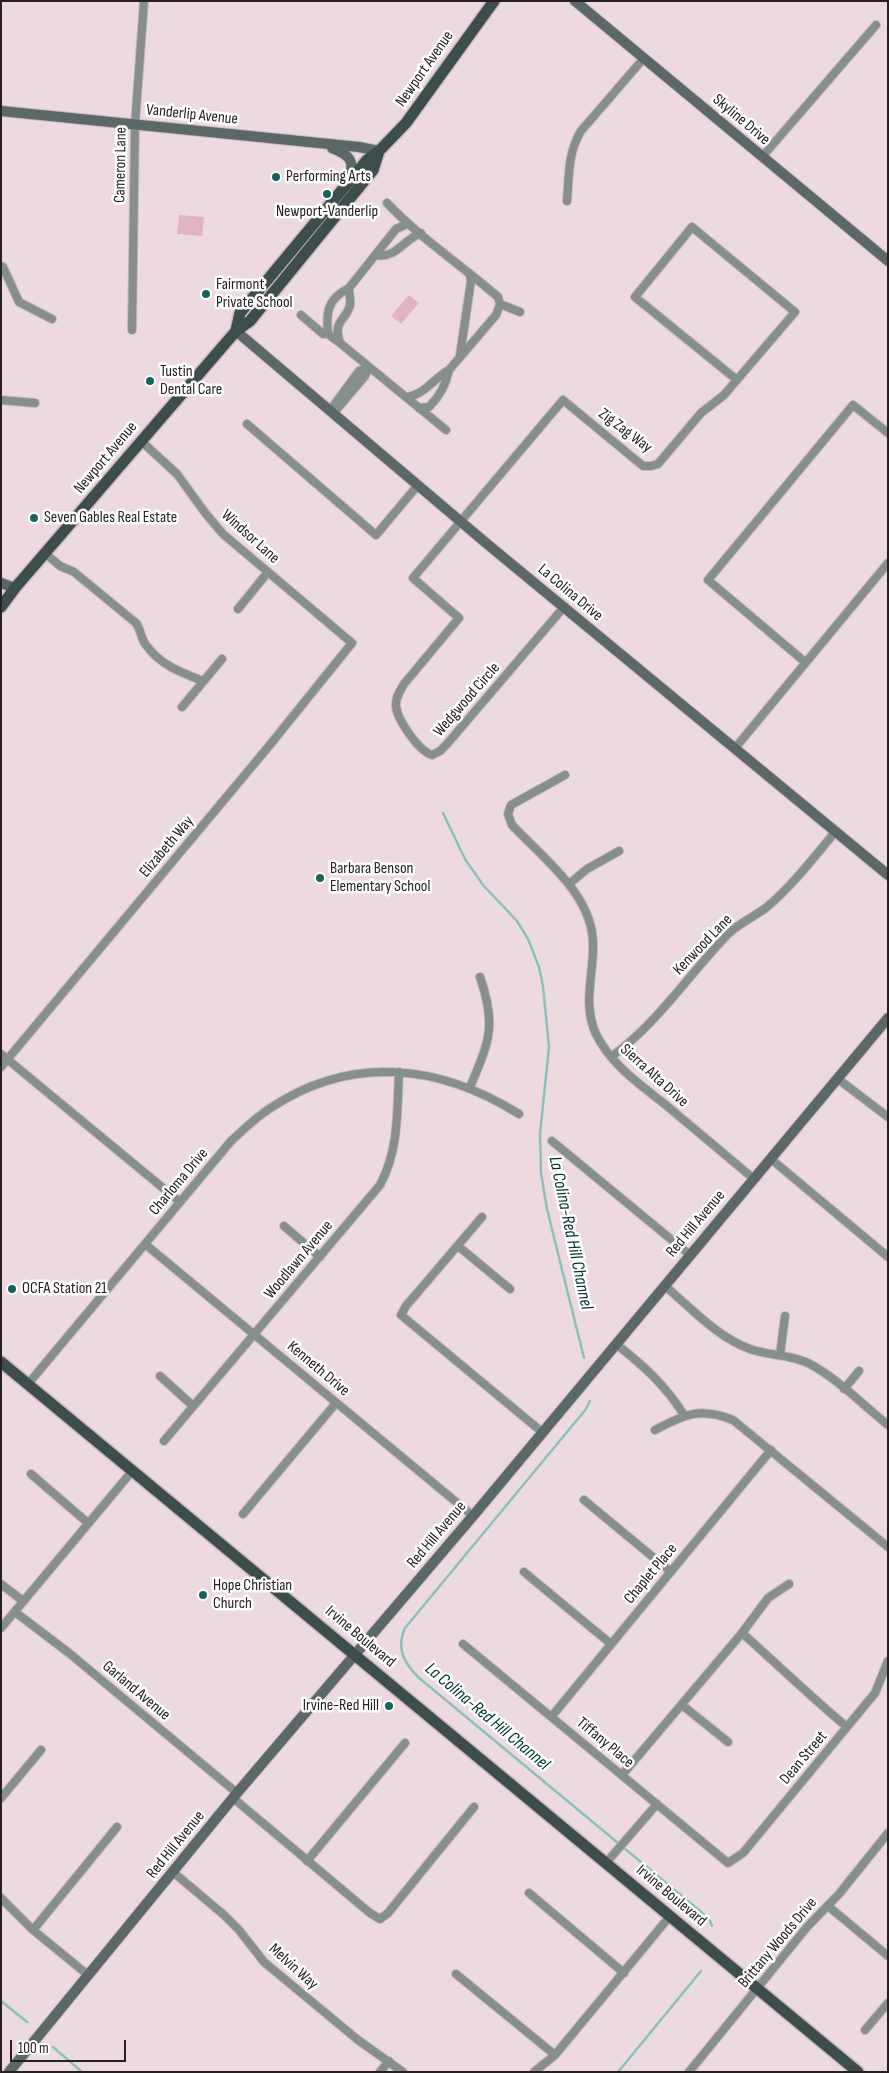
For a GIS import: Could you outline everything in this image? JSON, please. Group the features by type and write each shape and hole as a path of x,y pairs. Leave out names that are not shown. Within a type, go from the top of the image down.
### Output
{"main road":[{"name":"Newport Avenue","path":"236,331 240,313 367,160 379,151 406,123 494,1"},
{"name":"Newport Avenue","path":"1,607 15,588 236,331 250,321 374,170 379,151"},
{"name":"Irvine Boulevard","path":"1,1362 858,2072"}],"street":[{"name":"Cameron Lane","path":"132,330 135,125 144,1"},
{"name":"Skyline Drive","path":"576,1 888,262"},
{"path":"762,157 876,25"},
{"path":"567,201 570,158 574,143 644,58"},
{"name":"Vanderlip Avenue","path":"1,111 321,144 359,146 379,151"},
{"path":"321,144 342,152 350,158 352,166 347,183"},
{"path":"387,203 407,224 421,233 498,297 500,304 496,315 449,370 440,375 418,394 407,397"},
{"path":"328,334 328,308 339,294 349,288 396,229 407,224"},
{"name":"Zig Zag Way","path":"461,521 563,400 643,466 658,464 701,412 724,395 795,312 692,227 635,297 736,380"},
{"path":"376,255 393,254 409,239 421,233"},
{"path":"1,266 20,302 52,319"},
{"path":"460,356 471,282 470,274"},
{"path":"340,343 338,330 341,319 350,306 349,288"},
{"path":"500,304 520,312"},
{"path":"301,315 323,334 328,334 340,343 446,430"},
{"path":"311,324 318,320 327,320"},
{"name":"La Colina Drive","path":"236,331 564,607 888,874"},
{"path":"332,412 338,409 365,376 369,367"},
{"path":"419,408 429,407 436,400 444,389 449,370"},
{"path":"1,400 35,403"},
{"path":"804,662 708,580 852,405 888,433"},
{"path":"247,424 376,535 418,485"},
{"name":"Windsor Lane","path":"141,441 177,474 223,534 352,643"},
{"name":"Wedgwood Circle","path":"461,521 413,578 459,618 404,684 397,696 396,707 401,720 425,752 432,755 447,744 564,607"},
{"path":"46,554 60,566 74,572 136,623 142,631 146,645 161,660 175,670 203,681"},
{"path":"736,747 804,662 888,564"},
{"path":"238,609 268,572"},
{"path":"1,583 15,588"},
{"name":"Elizabeth Way","path":"1,1067 4,1057 263,754 352,643"},
{"path":"182,707 222,659"},
{"name":"Sierra Alta Drive","path":"565,775 511,805 508,814 512,825 569,884 585,907 591,924 593,943 588,993 595,1032 611,1057 622,1069 754,1179"},
{"name":"Kenwood Lane","path":"611,1057 632,1042 650,1025 701,964 732,931 766,907 788,887 836,831"},
{"path":"569,884 587,869 620,851"},
{"path":"470,1087 487,1047 490,1026 488,1000 480,977"},
{"name":"Red Hill Avenue","path":"9,2072 235,1796 473,1516 888,1018"},
{"path":"4,1057 180,1202"},
{"name":"Charloma Drive","path":"28,1384 231,1141 269,1108 289,1097 325,1082 360,1073 399,1072 433,1076 470,1087 497,1100 519,1114"},
{"name":"Woodlawn Avenue","path":"164,1441 372,1196 386,1173 394,1151 397,1128 399,1072"},
{"path":"838,1078 888,1117"},
{"path":"552,1141 690,1255"},
{"path":"771,1159 888,1257"},
{"path":"482,1217 406,1306 401,1315 542,1432"},
{"path":"284,1226 320,1257"},
{"name":"Kenneth Drive","path":"145,1244 473,1516"},
{"path":"458,1246 510,1289"},
{"path":"664,1286 733,1341 752,1350 808,1363 822,1371 888,1425"},
{"path":"780,1355 785,1316"},
{"path":"616,1344 656,1378 668,1391 684,1415"},
{"path":"844,1389 859,1371"},
{"path":"160,1376 194,1406"},
{"path":"243,1514 336,1403"},
{"path":"654,1430 684,1415 708,1413 733,1420 888,1547"},
{"name":"Chaplet Place","path":"552,1716 771,1450"},
{"path":"1,1628 132,1470"},
{"path":"30,1474 88,1523"},
{"path":"584,1500 671,1572"},
{"path":"524,1572 611,1644"},
{"path":"1,1584 23,1601"},
{"path":"622,1775 742,1634 768,1598 789,1584"},
{"name":"Garland Avenue","path":"15,1612 70,1653 307,1861 370,1913 380,1919 388,1913 474,1806"},
{"path":"742,1634 804,1691 847,1727"},
{"name":"Tiffany Place","path":"463,1644 728,1863"},
{"name":"Dean Street","path":"728,1863 743,1853 875,1693 888,1662"},
{"path":"682,1705 728,1742"},
{"path":"307,1861 405,1743"},
{"path":"1,1798 41,1750"},
{"path":"606,1863 657,1804"},
{"path":"33,1930 117,1827"},
{"name":"Brittany Woods Drive","path":"689,2072 888,1833"},
{"name":"Melvin Way","path":"173,1872 224,1915 239,1930 264,1962 358,2040 403,2072"},
{"path":"528,1893 624,1973"},
{"path":"1,1898 33,1930 88,1975"},
{"path":"828,1906 888,1956"},
{"path":"534,2072 555,2055 670,1916"},
{"path":"456,1974 555,2055"},
{"path":"865,2030 888,2003"},
{"path":"380,2072 389,2061"}],"shaded area":[{"path":"179,215 204,217 202,236 177,234"},
{"path":"409,295 419,303 401,324 391,316"}],"waterway":[{"name":"La Colina-Red Hill Channel","path":"443,813 465,859 483,885 517,921 528,939 539,967 543,986 549,1047 540,1134 541,1173 547,1209 584,1358"},
{"name":"La Colina-Red Hill Channel","path":"590,1401 586,1409 405,1628 402,1635 401,1649 405,1661 418,1677 700,1911 710,1921 712,1926"},
{"name":"La Colina-Red Hill Channel","path":"618,2072 701,1971"},
{"path":"1,2001 27,2022"},
{"path":"53,2047 82,2072"}],"place":[{"name":"Performing Arts","path":"276,177"},
{"name":"Newport-Vanderlip","path":"327,194"},
{"name":"Fairmont Private School","path":"206,294"},
{"name":"Tustin Dental Care","path":"150,381"},
{"name":"Seven Gables Real Estate","path":"34,518"},
{"name":"Barbara Benson Elementary School","path":"320,878"},
{"name":"OCFA Station 21","path":"12,1289"},
{"name":"Hope Christian Church","path":"203,1595"},
{"name":"Irvine-Red Hill","path":"389,1706"}]}
